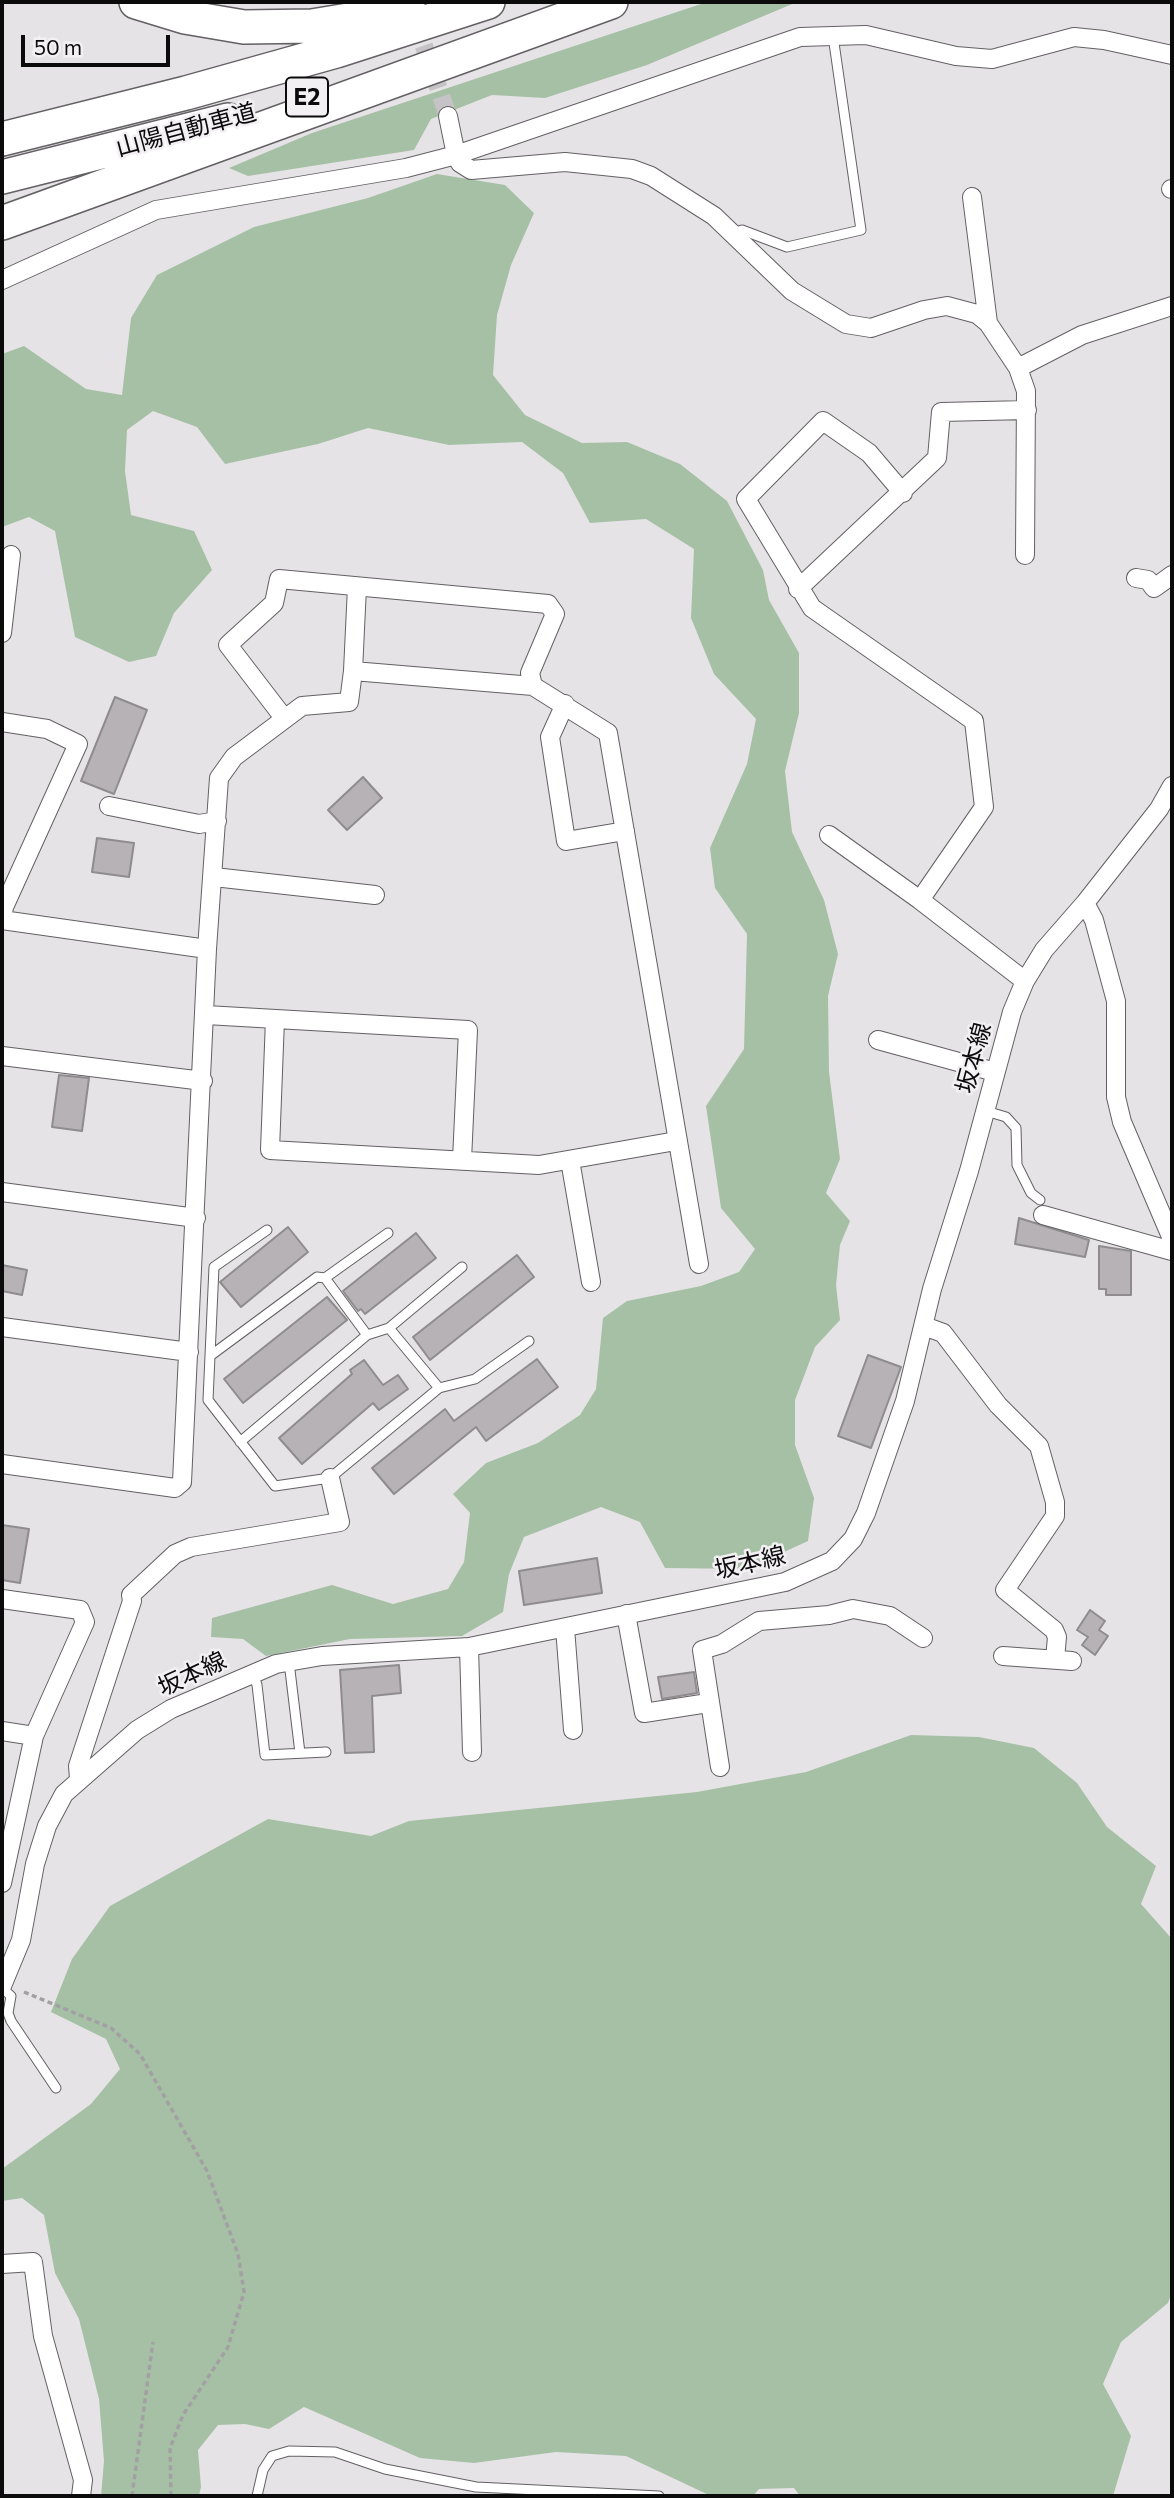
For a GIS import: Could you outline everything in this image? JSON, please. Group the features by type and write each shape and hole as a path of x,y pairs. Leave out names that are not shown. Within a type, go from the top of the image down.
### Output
{"highway":[{"path":"136,2 185,17 244,27 312,26 443,2"},
{"name":"山陽自動車道","path":"2,139 323,54 488,2"},
{"path":"2,223 610,2"},
{"name":"山陽自動車道","path":"2,177 254,113 610,2"}],"street":[{"path":"2,280 156,211 406,168 456,155 800,37 866,35 956,56 992,59 1074,37 1104,40 1172,55"},
{"path":"448,116 456,155 460,163 471,170 565,162 632,169 651,176 714,216 792,291 846,324 872,328 924,310 947,306 977,314 988,323 1018,368 1026,391 1025,555"},
{"path":"972,197 988,323"},
{"path":"1018,368 1082,335 1172,306"},
{"path":"798,589 903,493 937,458 941,412 1027,410"},
{"path":"903,493 869,453 823,421 746,499 798,589 812,608 974,721 984,807 920,900"},
{"path":"2,633 3,601 11,555"},
{"path":"1136,578 1148,580 1154,588 1172,575"},
{"path":"284,718 228,645 274,603 279,579 548,604 555,614 530,673 533,686"},
{"path":"2,1464 175,1488 182,1482 203,1081 207,950 219,778 233,757 302,706 349,702 357,587"},
{"path":"353,671 533,686 608,733 699,1264"},
{"path":"565,704 550,737 566,841 625,831"},
{"path":"2,722 47,729 78,744 4,907 2,920 207,950"},
{"name":"坂本線","path":"3,1984 21,1940 35,1864 47,1826 64,1794 79,1778 137,1730 171,1709 253,1673 289,1662 322,1656 469,1647 785,1582 832,1561 853,1539 866,1513 905,1401 1012,1012 1025,981 1044,950 1086,903 1159,809 1172,786"},
{"path":"108,806 199,824 217,821"},
{"path":"829,835 920,900 1025,981"},
{"path":"214,877 375,895"},
{"path":"1086,903 1094,920 1116,1001 1116,1097 1122,1122 1172,1239"},
{"path":"206,1015 468,1030 462,1160"},
{"path":"275,1019 270,1150 539,1165 676,1141"},
{"path":"878,1040 995,1072"},
{"path":"2,1056 203,1081"},
{"path":"570,1160 591,1282"},
{"path":"2,1192 196,1218"},
{"path":"1042,1208 1172,1251"},
{"path":"924,1326 943,1333 998,1405 1040,1446 1055,1502 1055,1516 1005,1590 1054,1630 1063,1660 1003,1656"},
{"path":"2,1327 189,1352"},
{"path":"79,1778 78,1766 132,1601 131,1595 175,1554 191,1547 340,1522 330,1478"},
{"path":"2,1599 80,1610 85,1622 34,1736 7,1829 2,1883"},
{"path":"720,1767 708,1703 702,1650 722,1644 759,1621 829,1615 853,1609 875,1611 890,1616 923,1638"},
{"path":"626,1614 644,1713 708,1703"},
{"path":"565,1628 573,1730"},
{"path":"469,1647 472,1752"},
{"path":"2,1731 34,1736"},
{"path":"2,2264 33,2262 43,2336 83,2480 82,2496"}],"lane":[{"path":"734,233 742,230 787,247 861,230 833,36"},
{"path":"986,1111 1006,1117 1016,1128 1017,1165 1042,1208"},
{"path":"267,1230 214,1267 208,1400 275,1486 330,1478 439,1388 475,1378 529,1341"},
{"path":"210,1356 317,1277 325,1278 388,1233"},
{"path":"240,1442 367,1335 389,1328 462,1267"},
{"path":"325,1278 367,1335"},
{"path":"389,1328 439,1388"},
{"path":"289,1662 300,1754"},
{"path":"253,1673 257,1685 265,1755 326,1752"},
{"path":"3,1984 11,1996 8,2013 11,2021 56,2088"},
{"path":"257,2496 263,2470 272,2456 289,2451 335,2452 385,2469 476,2487 659,2496"}],"path":[{"path":"3,1984 111,2028 140,2054 207,2171 238,2254 244,2292 228,2347 183,2415 170,2448 171,2496"},
{"path":"131,2495 153,2342"}],"green space":[{"path":"707,2 797,2 647,65 545,98 492,95 431,119 414,150 248,176 229,168 312,133"},
{"path":"437,174 505,185 534,213 511,265 497,315 493,375 525,415 582,443 627,442 680,464 727,501 763,570 769,600 799,653 799,713 785,771 792,832 824,900 838,954 828,996 829,1072 840,1159 826,1193 850,1221 840,1245 836,1285 840,1320 815,1347 795,1400 795,1445 814,1498 808,1541 747,1569 665,1568 640,1522 601,1507 524,1537 509,1574 503,1612 462,1636 350,1639 266,1656 243,1639 211,1637 212,1618 332,1585 393,1604 448,1589 464,1562 470,1513 453,1494 486,1463 538,1443 580,1415 596,1389 603,1318 627,1301 701,1286 739,1272 755,1249 721,1208 706,1106 744,1049 747,934 715,888 710,848 747,764 756,719 714,674 691,618 694,549 646,519 590,523 563,473 522,442 449,445 368,428 318,444 225,464 197,427 153,411 127,430 125,471 131,515 194,531 212,570 174,613 156,656 129,662 75,637 55,531 29,517 2,527 2,354 24,346 86,389 122,395 131,318 157,275 254,227 368,198"},
{"path":"911,1735 979,1737 1034,1748 1077,1783 1107,1827 1156,1866 1141,1904 1172,1939 1172,2292 1168,2303 1121,2342 1103,2384 1131,2436 1113,2496 800,2496 794,2488 759,2489 753,2496 711,2496 626,2456 556,2452 474,2463 420,2458 304,2407 269,2429 245,2424 218,2425 198,2450 201,2487 199,2496 101,2496 104,2461 99,2399 79,2319 55,2273 44,2215 22,2198 2,2201 2,2169 91,2104 120,2069 106,2039 51,2012 72,1959 110,1906 268,1819 371,1836 409,1821 697,1792 806,1772"}],"building":[{"path":"115,697 147,710 114,794 81,781"},
{"path":"363,777 382,798 347,830 328,810"},
{"path":"97,838 134,843 129,877 92,872"},
{"path":"59,1075 89,1078 82,1131 52,1127"},
{"path":"1019,1218 1089,1240 1085,1257 1015,1244"},
{"path":"288,1227 308,1252 241,1307 220,1282"},
{"path":"416,1233 436,1258 365,1314 361,1309 358,1311 343,1291"},
{"path":"1099,1246 1131,1251 1131,1295 1106,1295 1106,1289 1099,1289"},
{"path":"517,1255 534,1277 430,1360 413,1337"},
{"path":"2,1265 27,1270 22,1295 2,1291"},
{"path":"327,1297 347,1320 243,1403 224,1379"},
{"path":"868,1355 901,1367 871,1448 838,1436"},
{"path":"537,1359 558,1387 486,1441 476,1427 394,1494 372,1468 445,1409 454,1421"},
{"path":"364,1360 383,1385 398,1375 408,1389 379,1410 373,1403 302,1464 279,1438 352,1374 350,1370"},
{"path":"2,1525 29,1529 20,1583 2,1580"},
{"path":"597,1558 602,1593 524,1605 519,1571"},
{"path":"1090,1610 1105,1621 1099,1630 1108,1636 1095,1655 1082,1645 1088,1637 1077,1630"},
{"path":"399,1665 401,1693 372,1696 374,1752 345,1753 340,1670"},
{"path":"694,1672 697,1693 662,1699 658,1677"}],"tunnel":[{"path":"415,20 448,116"}]}
